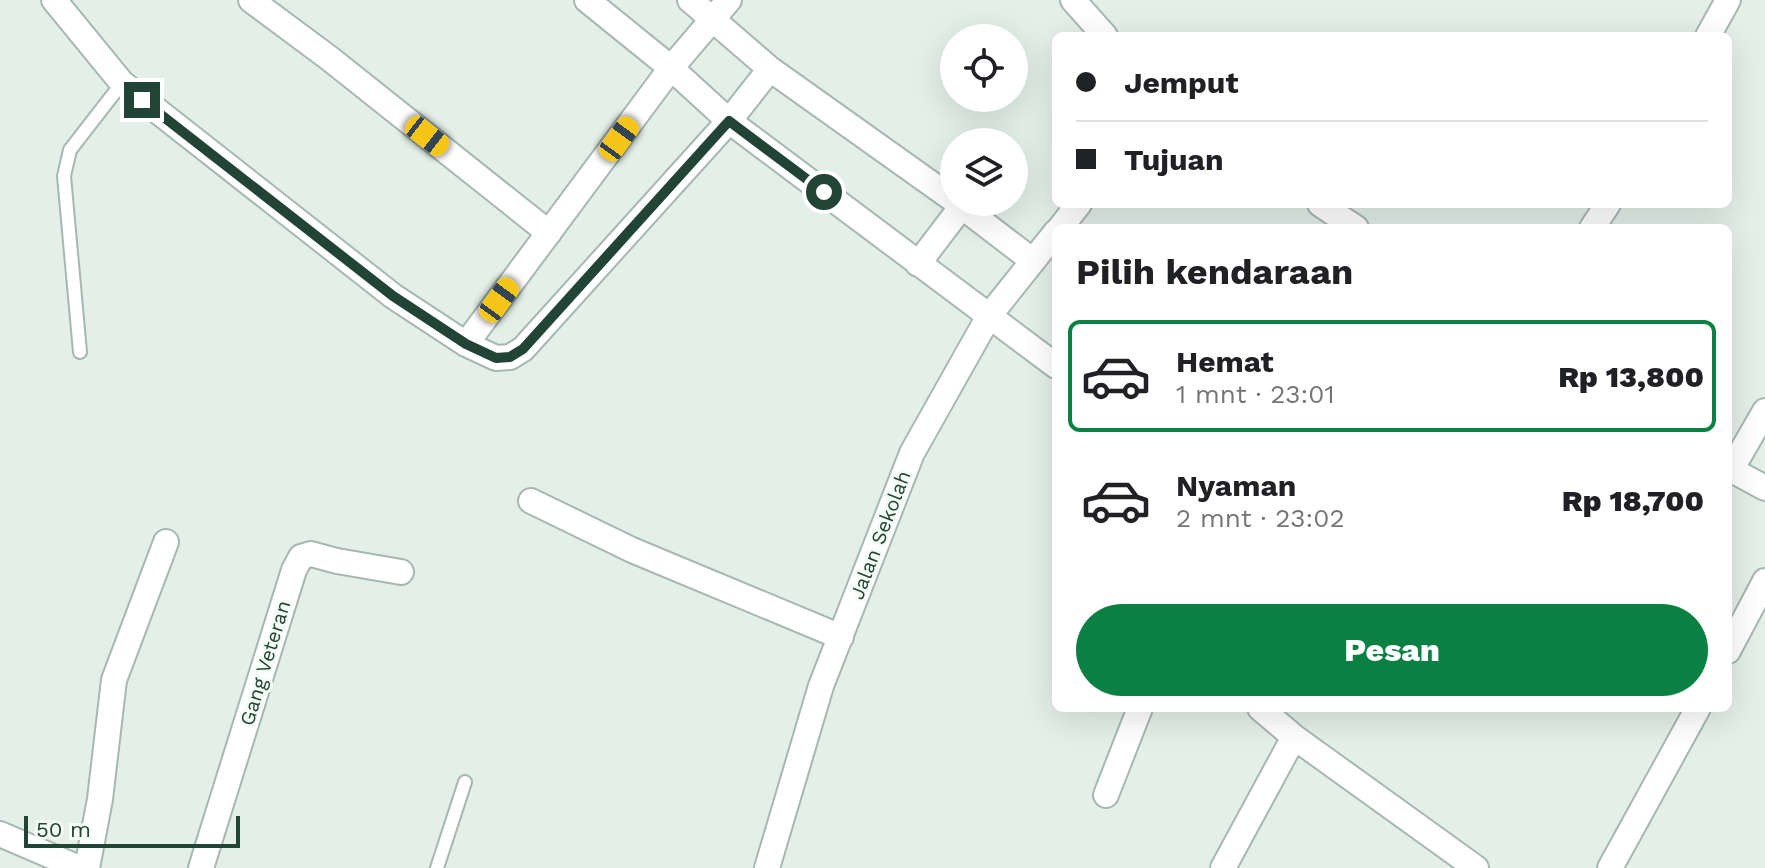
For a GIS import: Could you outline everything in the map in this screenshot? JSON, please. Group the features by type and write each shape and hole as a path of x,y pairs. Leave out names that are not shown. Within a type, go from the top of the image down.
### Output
{"street":[{"path":"54,0 122,83 393,296 466,344 496,358 510,357 523,349 729,121 770,69"},
{"path":"251,0 549,233"},
{"path":"587,0 671,68 729,121 1052,363"},
{"path":"690,0 770,69 940,191"},
{"path":"466,344 671,68 729,0"},
{"path":"1073,0 1101,32"},
{"path":"1710,32 1728,0"},
{"name":"Jalan Sekolah","path":"1063,224 1076,208"},
{"path":"1325,208 1347,224"},
{"path":"918,264 949,216"},
{"path":"974,216 1033,261"},
{"name":"Jalan Sekolah","path":"767,868 821,686 912,453 989,316 1052,237"},
{"path":"1732,466 1765,411"},
{"path":"1732,470 1765,488"},
{"path":"531,501 632,550 841,637"},
{"path":"87,868 100,799 114,680 166,542"},
{"name":"Gang Veteran","path":"201,868 294,570 301,557 311,554 401,572"},
{"path":"1732,643 1765,581"},
{"path":"1106,795 1138,712"},
{"path":"1265,712 1294,737 1476,868"},
{"path":"1610,868 1694,712"},
{"path":"1223,868 1294,737"},
{"path":"0,834 79,868"}],"lane":[{"path":"80,352 64,176 70,150 122,83"},
{"path":"437,868 465,782"}],"route":[{"path":"142,100 393,296 466,344 496,358 510,357 523,349 729,121 824,192"}]}
